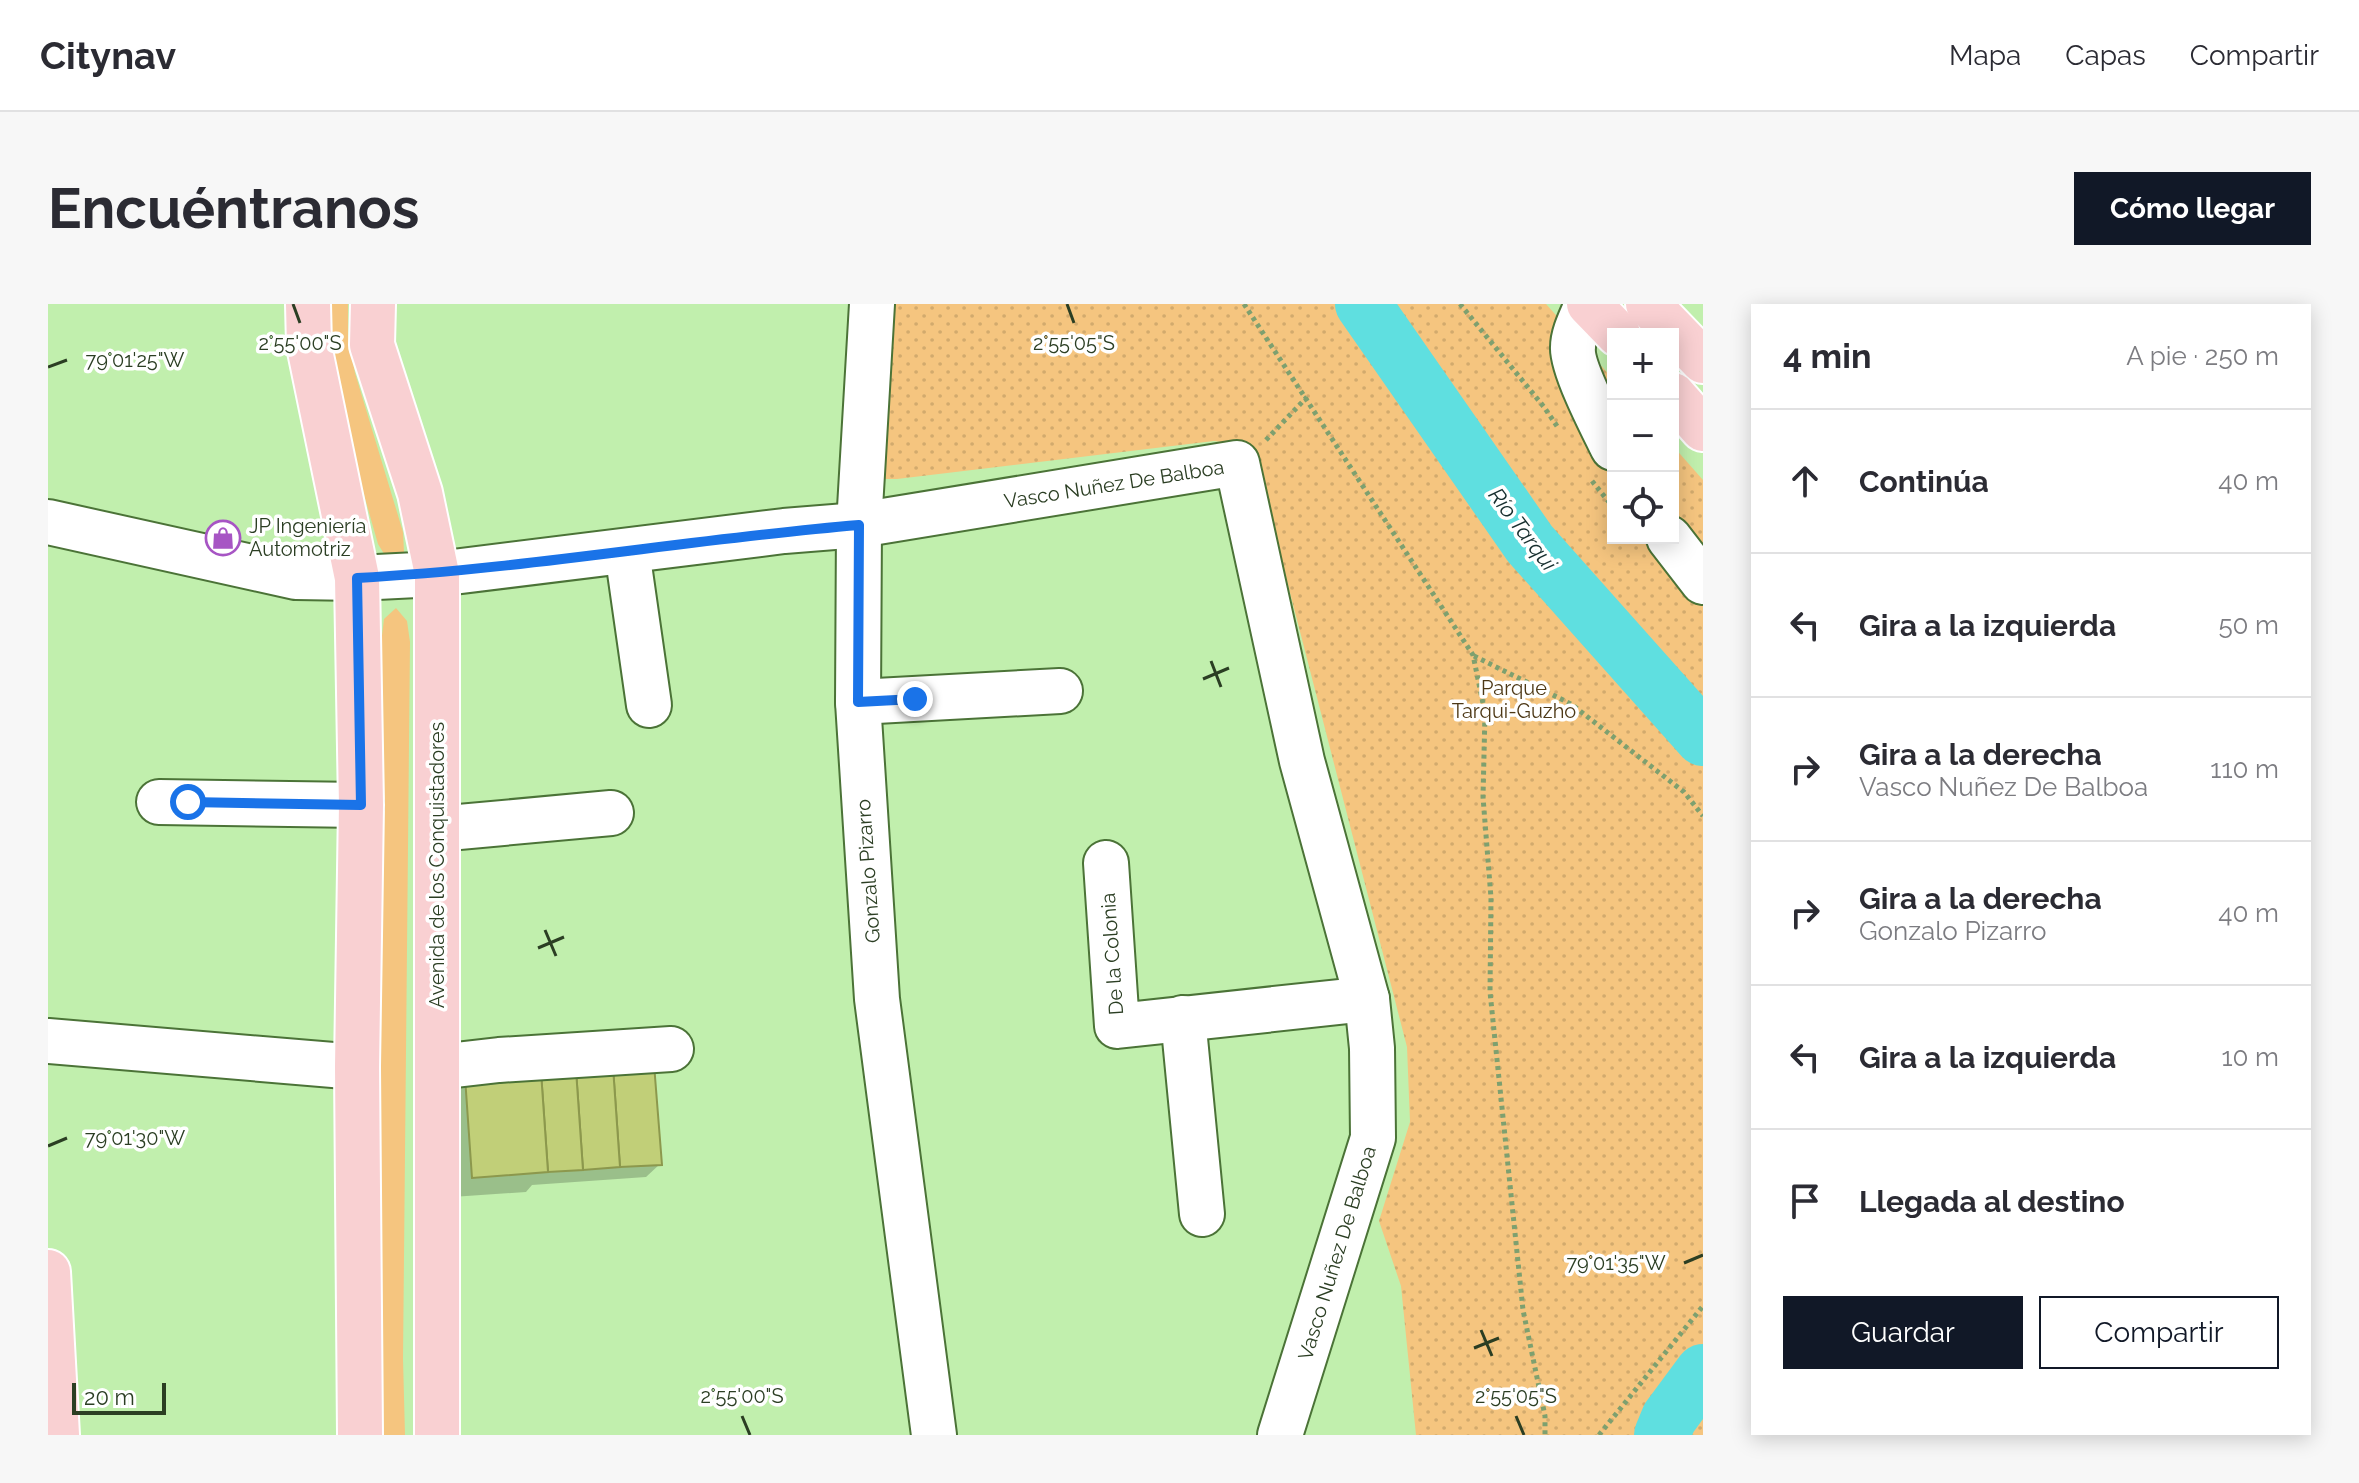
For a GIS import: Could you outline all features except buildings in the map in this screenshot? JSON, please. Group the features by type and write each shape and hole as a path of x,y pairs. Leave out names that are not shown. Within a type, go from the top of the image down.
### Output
{"main road":[{"path":"308,304 309,346 357,578 361,805 357,1067 360,1435"},
{"name":"Avenida de los Conquistadores","path":"373,304 372,345 420,493 437,574 437,1435"},
{"path":"1588,304 1612,328"},
{"path":"1648,304 1703,361"},
{"path":"1677,400 1703,429"},
{"path":"48,1272 57,1435"}],"street":[{"name":"Gonzalo Pizarro","path":"872,304 859,525 858,702 877,999 934,1435"},
{"path":"1588,304 1572,345 1573,356 1593,407 1599,458"},
{"name":"Vasco Nuñez De Balboa","path":"48,522 296,577 357,578 437,574 784,531 859,525 1237,463 1302,761 1367,999 1372,1048 1373,1138 1280,1435"},
{"path":"1674,544 1703,582"},
{"path":"627,551 649,705"},
{"path":"858,702 1060,691"},
{"path":"159,802 361,805"},
{"path":"437,829 611,813"},
{"name":"De la Colonia","path":"1106,863 1117,1026 1367,999"},
{"path":"1183,1018 1202,1214"},
{"path":"48,1041 357,1067"},
{"path":"438,1067 671,1049"}],"path":[{"path":"1244,304 1473,655 1485,713 1483,797 1491,898 1490,992 1523,1310 1545,1416 1545,1435"},
{"path":"1460,304 1561,432"},
{"path":"1237,463 1254,453 1307,397"},
{"path":"1599,458 1607,486"},
{"path":"1473,655 1571,704 1684,792 1703,816"},
{"path":"1599,1435 1703,1306"}],"green space":[{"path":"322,304 348,304 348,336 355,373 403,532 404,552 396,562 386,557 378,544 331,379"},
{"name":"Parque Tarqui-Guzho","path":"894,304 1546,304 1607,372 1607,544 1679,544 1679,453 1703,480 1703,1435 1416,1435 1401,1286 1379,1221 1410,1122 1407,1047 1254,453 1237,444 1214,441 881,479"},
{"path":"396,608 407,621 410,642 403,1359 405,1435 380,1435 381,644 384,619"}],"waterway":[{"name":"Río Tarqui","path":"1363,304 1530,544 1703,738"},
{"name":"Río Tarqui","path":"1662,1435 1669,1418 1703,1372"}],"place":[{"name":"JP Ingeniería Automotriz","path":"223,538"}],"route":[{"path":"188,802 361,805 357,578 437,574 784,531 859,525 858,702 915,699"}]}
